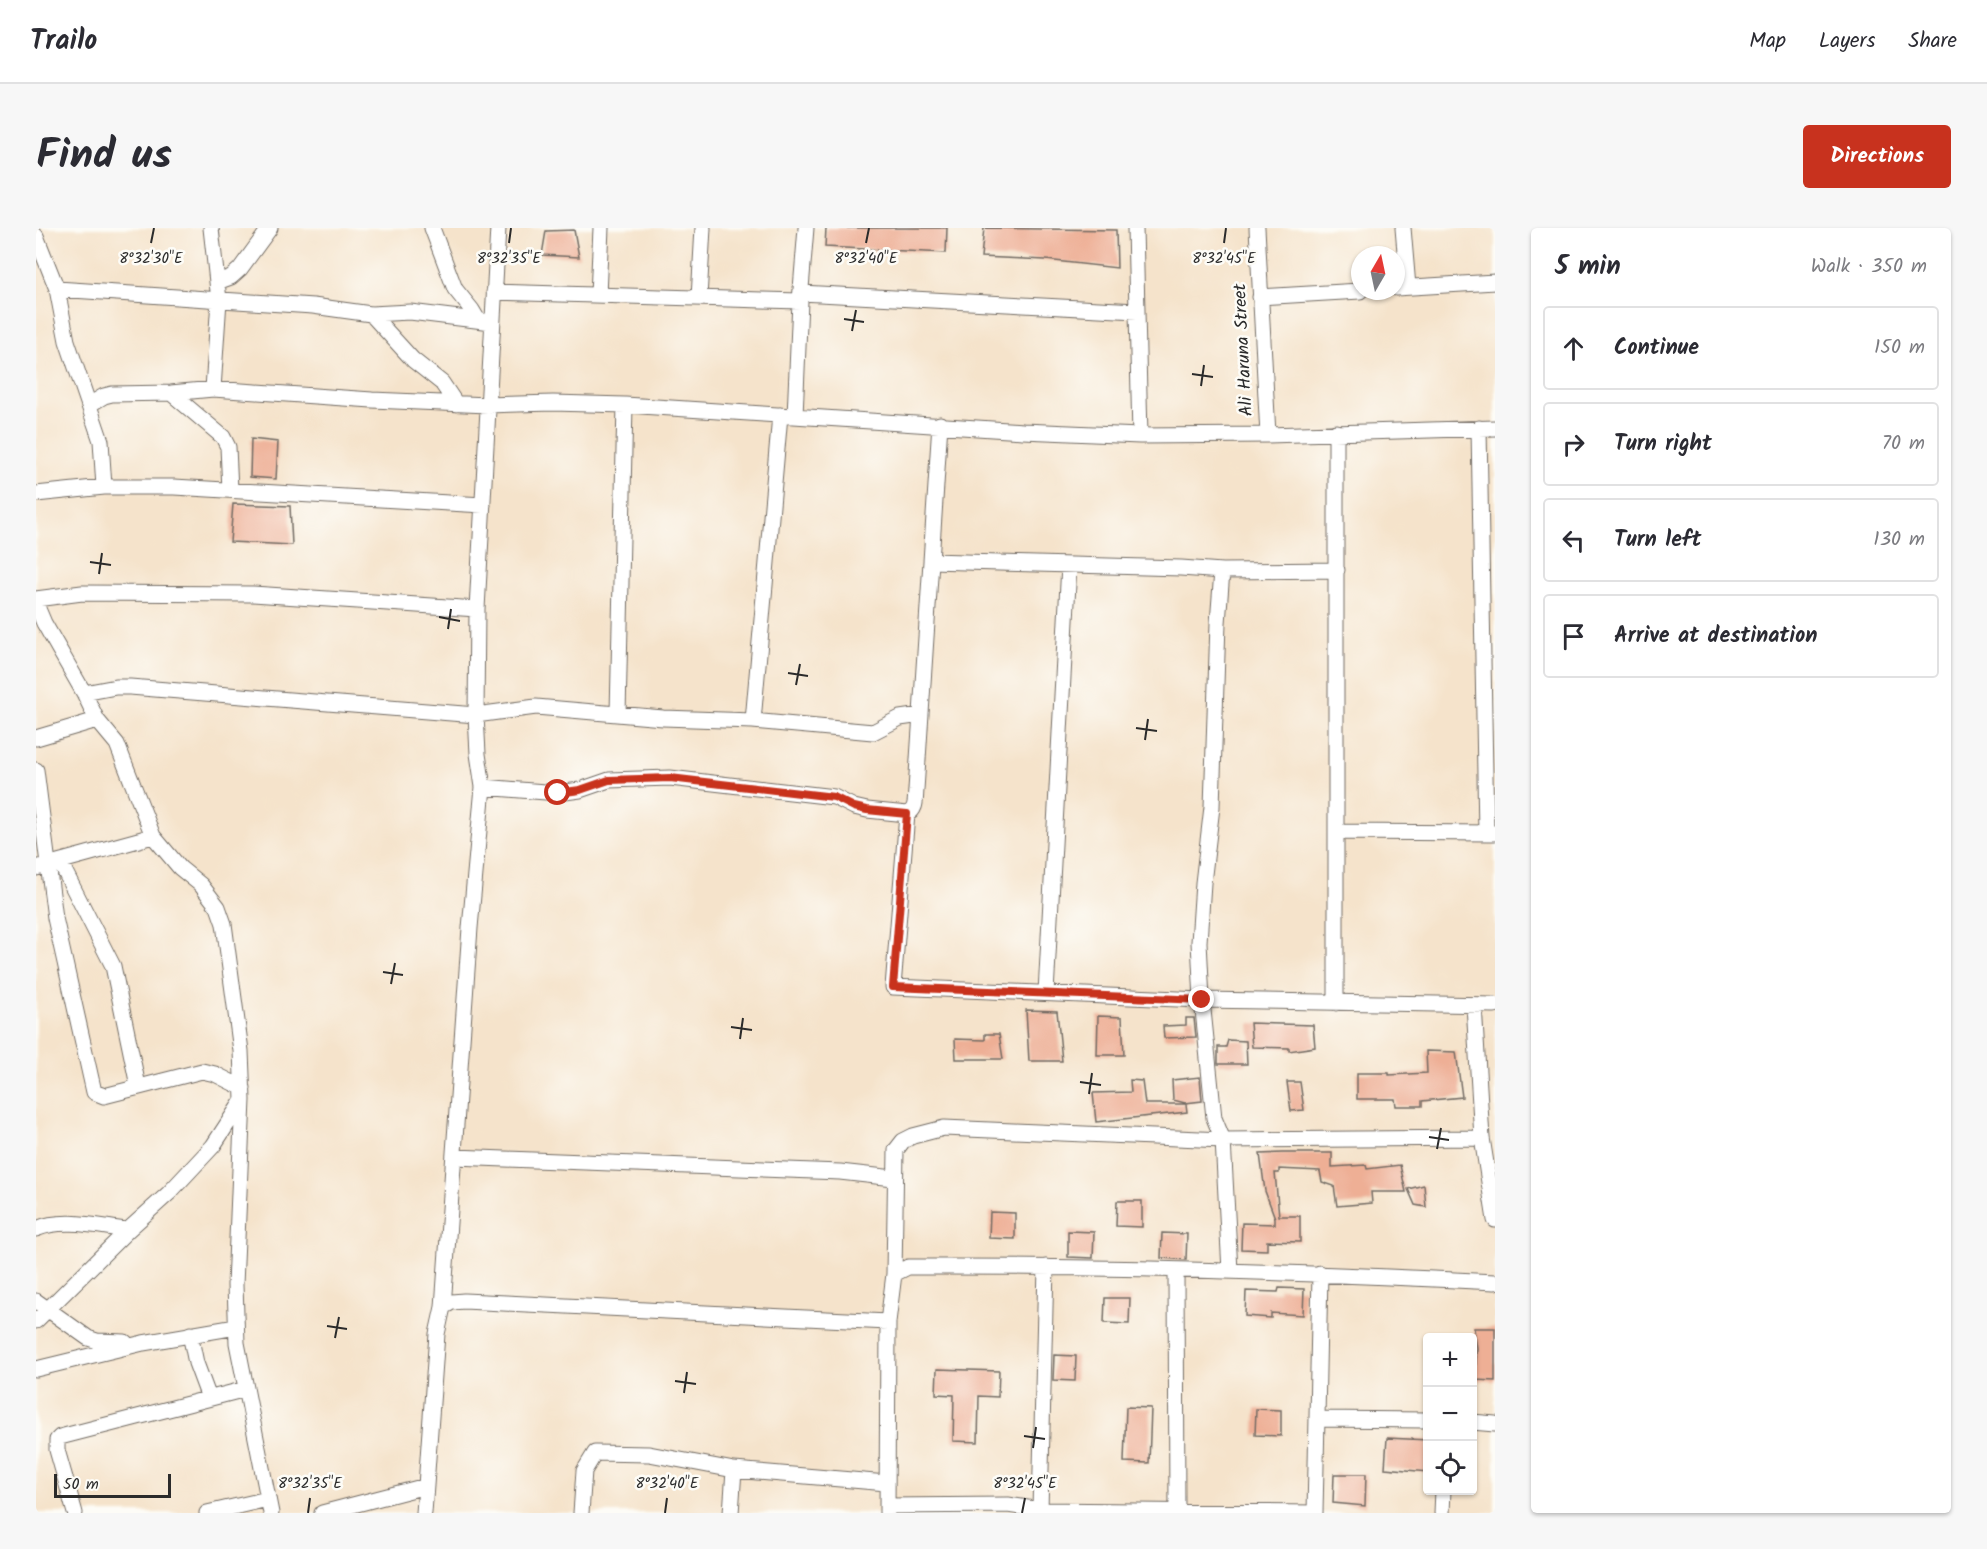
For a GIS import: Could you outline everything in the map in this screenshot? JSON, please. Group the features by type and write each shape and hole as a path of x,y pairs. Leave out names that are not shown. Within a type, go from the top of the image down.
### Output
{"street":[{"path":"211,228 219,300 213,388"},
{"path":"217,282 231,277 240,269 270,228"},
{"path":"432,228 455,289 472,310 485,321"},
{"path":"424,1513 437,1334 443,1307 470,928 483,787 476,715 477,609 488,405 485,321 495,292 498,228"},
{"path":"598,295 601,228"},
{"path":"699,298 703,228"},
{"path":"753,721 801,297 806,228"},
{"path":"1135,228 1140,436"},
{"name":"Ali Haruna Street","path":"1257,228 1268,435"},
{"path":"1402,228 1402,246"},
{"path":"36,236 40,254 57,289 66,340 101,441 104,487"},
{"path":"1405,288 1495,282"},
{"path":"57,289 313,306 371,314 410,312 485,321"},
{"path":"495,292 699,298 801,297 1137,311"},
{"path":"1260,297 1351,292"},
{"path":"371,314 413,360 442,382 456,404"},
{"path":"88,405 112,394 171,393 213,388 456,404 625,405 1140,436 1268,435 1495,428"},
{"path":"171,393 223,437 228,447 230,490"},
{"path":"618,714 625,405"},
{"path":"483,787 558,793 580,790 609,780 670,778 834,797 854,807 867,810 907,814 914,809 939,424"},
{"path":"1336,832 1490,833 1479,428"},
{"path":"1336,432 1336,1003"},
{"path":"36,494 104,487 174,487 483,505"},
{"path":"931,561 1181,568 1222,572 1337,570"},
{"path":"1046,993 1069,565"},
{"path":"1222,572 1218,623 1212,807 1199,942 1202,1000 1214,1118 1223,1140 1230,1271"},
{"path":"36,599 82,593 253,594 477,609"},
{"path":"36,604 97,720 117,744 153,836 180,868 201,885 218,907 224,924 241,1051 243,1094 235,1285 237,1343 270,1506 207,1513"},
{"path":"84,693 116,687 130,687 476,715 536,707 753,721 873,732 900,718 921,715"},
{"path":"36,738 97,720"},
{"path":"36,770 55,918 94,1092 100,1096 208,1071 243,1094"},
{"path":"907,814 893,987 1202,1000 1495,1005"},
{"path":"48,865 153,836"},
{"path":"48,865 113,966 138,1086"},
{"path":"1474,1005 1482,1138 1495,1220"},
{"path":"36,1321 49,1311 128,1230 169,1193 213,1146 243,1094"},
{"path":"1320,1273 1315,1513 1040,1511 1008,1505 887,1510 888,1322 894,1274 894,1178 896,1150 903,1141 944,1128 1223,1140 1482,1138"},
{"path":"455,1157 840,1172 894,1178"},
{"path":"36,1229 46,1224 63,1223 128,1230"},
{"path":"894,1274 908,1267 1046,1267 1320,1273 1495,1282"},
{"path":"1040,1511 1046,1267"},
{"path":"1176,1271 1177,1512"},
{"path":"36,1301 92,1340 143,1343"},
{"path":"443,1307 452,1302 464,1301 888,1322"},
{"path":"36,1369 143,1343 236,1327"},
{"path":"190,1334 196,1363 209,1398"},
{"path":"75,1513 57,1450 57,1440 60,1437 246,1389"},
{"path":"1317,1419 1423,1420"},
{"path":"1477,1422 1495,1424"},
{"path":"581,1513 584,1471 595,1453 649,1454 734,1470 887,1483"},
{"path":"732,1513 734,1470"},
{"path":"322,1513 426,1486"},
{"path":"1442,1513 1443,1495"}],"building":[{"path":"826,228 947,228 946,253 825,247"},
{"path":"984,228 1116,230 1117,268 1046,260 981,257"},
{"path":"574,230 579,257 542,255 546,231"},
{"path":"251,439 278,442 276,479 250,477"},
{"path":"233,504 290,506 292,545 230,542"},
{"path":"1026,1010 1057,1011 1062,1061 1029,1061"},
{"path":"1098,1016 1122,1017 1124,1055 1097,1055"},
{"path":"1186,1018 1194,1018 1196,1037 1164,1038 1163,1026 1186,1025"},
{"path":"1250,1023 1313,1025 1315,1047 1289,1051 1289,1048 1252,1047"},
{"path":"985,1034 999,1034 1003,1059 956,1059 955,1039 985,1040"},
{"path":"1228,1040 1246,1041 1247,1064 1218,1064 1218,1047 1226,1047"},
{"path":"1426,1051 1456,1052 1462,1097 1422,1101 1422,1106 1396,1106 1395,1099 1357,1099 1357,1073 1389,1073 1389,1075 1427,1073"},
{"path":"1200,1077 1202,1101 1185,1103 1173,1100 1172,1080"},
{"path":"1130,1080 1142,1081 1145,1104 1186,1104 1187,1112 1096,1122 1093,1093 1131,1092"},
{"path":"1287,1082 1300,1082 1304,1110 1291,1111"},
{"path":"1332,1153 1332,1167 1366,1165 1367,1169 1400,1165 1406,1192 1371,1192 1372,1203 1337,1206 1334,1186 1322,1182 1320,1171 1279,1169 1279,1173 1275,1173 1279,1216 1300,1216 1300,1242 1267,1241 1267,1250 1241,1249 1242,1223 1275,1224 1265,1191 1260,1154"},
{"path":"1424,1185 1426,1207 1415,1205 1408,1189"},
{"path":"1117,1201 1142,1201 1142,1227 1116,1226"},
{"path":"990,1212 1015,1213 1015,1239 989,1238"},
{"path":"1068,1231 1094,1232 1093,1258 1068,1257"},
{"path":"1162,1233 1187,1234 1186,1260 1161,1258"},
{"path":"1279,1288 1304,1289 1303,1315 1271,1313 1271,1318 1245,1316 1246,1291 1278,1292"},
{"path":"1105,1298 1130,1298 1129,1324 1104,1323"},
{"path":"1474,1328 1495,1328 1495,1381 1477,1380 1477,1333 1475,1333"},
{"path":"1054,1355 1076,1356 1075,1381 1053,1380"},
{"path":"937,1369 999,1371 998,1397 979,1396 978,1442 953,1441 954,1395 936,1394"},
{"path":"1126,1407 1151,1408 1149,1463 1124,1462"},
{"path":"1256,1409 1281,1410 1281,1436 1255,1435"},
{"path":"1387,1438 1423,1440 1423,1472 1385,1468"},
{"path":"1334,1474 1366,1474 1365,1506 1333,1503"}],"route":[{"path":"558,793 580,790 609,780 689,779 834,797 854,807 907,814 893,987 1202,1000"}]}
